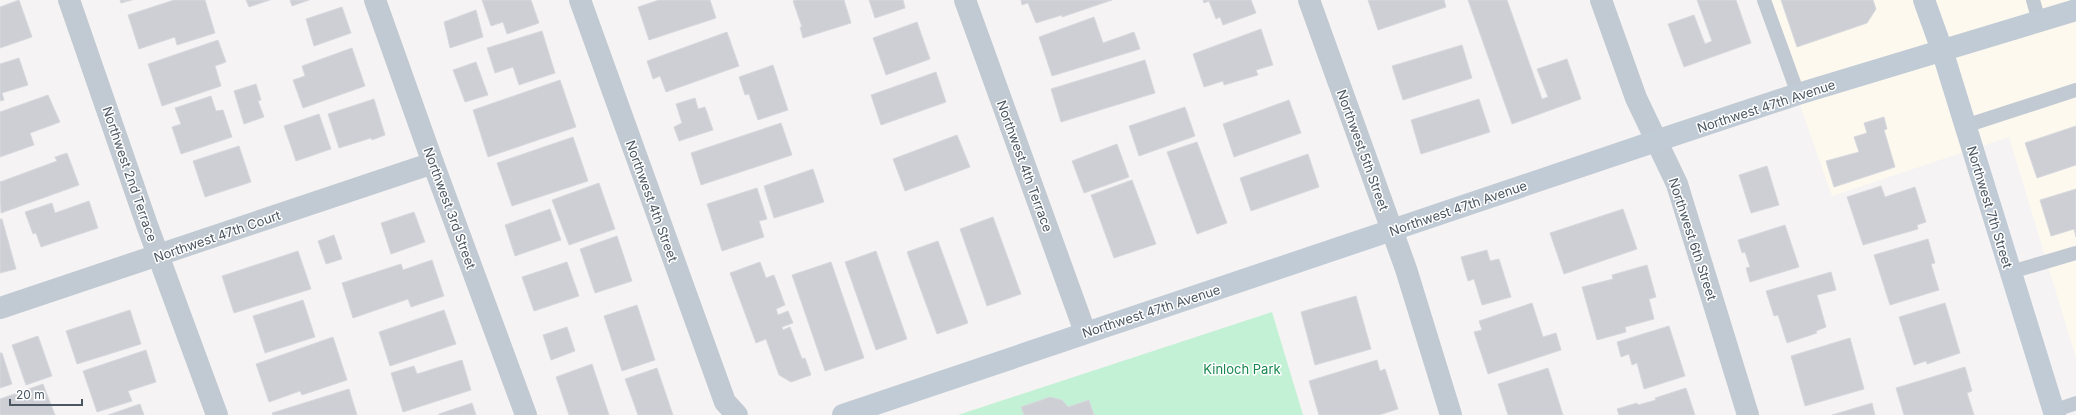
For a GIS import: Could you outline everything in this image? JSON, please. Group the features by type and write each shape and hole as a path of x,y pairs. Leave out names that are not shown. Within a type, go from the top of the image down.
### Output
{"street":[{"name":"Northwest 2nd Terrace","path":"69,0 159,256 217,415"},
{"name":"Northwest 3rd Street","path":"376,0 433,163 526,415"},
{"name":"Northwest 4th Street","path":"580,0 728,411"},
{"name":"Northwest 4th Terrace","path":"965,0 1085,332"},
{"name":"Northwest 5th Street","path":"1309,0 1406,269 1451,415"},
{"name":"Northwest 6th Street","path":"1601,0 1636,98 1678,184 1748,415"},
{"name":"Northwest 7th Street","path":"1924,0 1942,50 2054,413"},
{"name":"Northwest 47th Avenue","path":"843,415 1085,332 1798,94 2076,10"},
{"name":"Northwest 47th Court","path":"0,308 433,163"}],"lane":[{"path":"1764,0 1798,94"},
{"path":"2033,0 2039,21"},
{"path":"1965,126 2076,90"},
{"path":"2010,272 2076,253"},
{"path":"2054,413 2076,404"}],"shaded area":[{"path":"1763,0 2076,0 2076,358 2009,137 1832,196"}],"green space":[{"name":"Kinloch Park","path":"1272,312 1303,415 958,415"}],"building":[{"path":"19,0 32,37 0,48 0,7"},
{"path":"120,0 132,0 121,3"},
{"path":"174,0 205,0 215,33 177,45 175,37 139,49 128,15"},
{"path":"246,0 270,0 249,7"},
{"path":"290,0 309,0 292,6"},
{"path":"482,0 531,0 539,23 507,34 503,22 491,26"},
{"path":"659,0 710,0 716,18 649,40 638,7"},
{"path":"844,0 851,23 803,38 800,27 802,27 793,1"},
{"path":"869,0 903,0 905,8 875,18"},
{"path":"1021,0 1112,0 1062,17 1062,15 1036,23 1028,3 1022,5"},
{"path":"1203,0 1251,0 1256,13 1223,25 1220,17 1216,19 1209,1 1204,3"},
{"path":"1368,0 1444,0 1446,7 1378,30"},
{"path":"1468,0 1507,0 1542,99 1548,97 1537,69 1567,59 1581,99 1512,124"},
{"path":"1697,0 1736,0 1751,43 1684,67 1668,24 1694,15 1705,44 1712,41"},
{"path":"1781,0 1873,0 1876,9 1867,23 1797,47"},
{"path":"342,7 351,33 314,46 306,19"},
{"path":"476,10 483,37 450,48 444,22"},
{"path":"1094,17 1103,43 1134,32 1140,49 1052,76 1039,37"},
{"path":"917,22 930,59 886,75 873,38"},
{"path":"1261,29 1273,65 1256,70 1258,75 1224,85 1223,81 1204,87 1193,54"},
{"path":"542,31 555,73 519,85 513,67 495,73 487,48"},
{"path":"727,32 739,66 666,92 660,76 653,79 647,61"},
{"path":"218,40 226,62 215,66 221,86 162,106 148,64"},
{"path":"1462,45 1472,78 1403,100 1392,66"},
{"path":"352,48 365,86 303,108 293,80 305,76 302,66"},
{"path":"19,58 28,85 2,93 4,100 0,101 0,64"},
{"path":"1145,60 1155,93 1061,122 1051,89"},
{"path":"476,62 488,95 465,102 453,70"},
{"path":"773,65 788,110 758,120 749,94 745,95 739,77"},
{"path":"936,72 946,102 881,125 871,95"},
{"path":"560,80 576,127 488,157 473,110"},
{"path":"256,84 261,100 258,101 264,117 244,124 234,91"},
{"path":"48,95 60,122 30,133 34,145 0,157 0,112"},
{"path":"211,96 216,111 223,110 232,137 181,154 172,127 181,124 175,108"},
{"path":"695,98 698,109 705,107 713,130 679,141 674,127 682,123 676,104"},
{"path":"374,99 385,135 372,140 371,138 339,148 328,114"},
{"path":"1479,99 1490,132 1421,154 1411,120"},
{"path":"1289,100 1301,133 1234,157 1223,124"},
{"path":"1185,107 1195,136 1139,156 1129,126"},
{"path":"319,114 331,149 296,161 284,126"},
{"path":"1884,117 1887,129 1884,130 1895,167 1834,187 1826,161 1859,152 1854,137 1867,133 1864,123"},
{"path":"781,123 792,155 701,185 691,153"},
{"path":"2076,126 2076,165 2037,178 2025,143"},
{"path":"957,135 970,167 905,191 893,159"},
{"path":"573,137 588,181 512,206 497,163"},
{"path":"1197,142 1227,223 1197,234 1167,152"},
{"path":"1117,144 1129,177 1084,193 1072,161"},
{"path":"239,146 251,182 205,197 193,161"},
{"path":"67,153 79,185 1,213 0,182 57,161 55,157"},
{"path":"1308,154 1319,187 1251,211 1240,178"},
{"path":"1767,166 1779,205 1751,213 1739,175"},
{"path":"813,169 824,202 774,218 764,186"},
{"path":"1132,180 1156,244 1114,258 1091,195"},
{"path":"599,183 615,229 569,245 552,200"},
{"path":"1881,186 1885,197 1915,187 1926,222 1917,225 1918,229 1863,245 1847,197"},
{"path":"757,188 767,219 759,221 764,237 722,251 707,204"},
{"path":"2076,189 2076,237 2074,229 2051,236 2040,200"},
{"path":"89,201 98,228 41,247 36,233 33,234 25,212 52,203 55,213"},
{"path":"550,209 561,240 515,256 505,225"},
{"path":"1623,209 1637,249 1564,274 1550,233"},
{"path":"414,212 425,242 391,254 381,223"},
{"path":"993,217 1021,294 987,306 960,229"},
{"path":"0,219 2,219 16,269 0,273"},
{"path":"1785,225 1799,267 1750,282 1746,268 1750,267 1745,252 1742,253 1738,240"},
{"path":"334,235 342,259 326,264 318,241"},
{"path":"617,236 632,281 595,293 580,249"},
{"path":"1928,239 1935,263 1931,264 1939,290 1890,305 1874,255"},
{"path":"938,241 968,323 937,334 907,252"},
{"path":"1487,250 1490,261 1499,259 1511,297 1482,305 1474,279 1468,281 1461,257"},
{"path":"298,251 311,289 234,313 222,276"},
{"path":"876,251 907,339 876,350 845,262"},
{"path":"432,260 444,296 411,307 408,299 353,318 342,283 401,264 403,270"},
{"path":"567,262 579,296 534,311 522,277"},
{"path":"760,262 766,278 774,275 785,305 776,309 778,315 788,311 793,323 782,327 783,330 790,327 802,359 805,358 811,375 791,382 779,375 766,339 756,343 730,273"},
{"path":"831,262 864,358 825,371 792,275"},
{"path":"1647,265 1656,297 1649,299 1654,319 1625,327 1626,332 1597,340 1582,287 1613,279 1612,275"},
{"path":"1831,272 1836,290 1817,295 1826,327 1816,331 1817,333 1787,343 1778,315 1774,316 1766,291"},
{"path":"1356,296 1371,349 1315,365 1301,312"},
{"path":"303,300 315,337 265,353 253,316"},
{"path":"1532,303 1543,337 1556,333 1561,350 1488,374 1474,332 1482,330 1479,321"},
{"path":"1945,303 1960,353 1927,364 1926,361 1914,365 1899,317"},
{"path":"637,305 655,360 622,371 604,316"},
{"path":"130,310 141,344 77,364 66,331"},
{"path":"444,310 456,344 390,366 379,332"},
{"path":"1669,326 1685,376 1644,389 1637,363 1632,365 1629,354 1621,357 1617,342"},
{"path":"567,327 575,351 551,360 543,335"},
{"path":"38,336 52,376 26,385 12,345"},
{"path":"333,337 347,380 302,395 300,391 269,402 256,364"},
{"path":"1850,338 1864,389 1805,406 1791,356"},
{"path":"146,350 156,382 128,391 132,401 97,412 83,371"},
{"path":"0,353 2,353 12,384 0,388"},
{"path":"462,360 471,390 403,412 391,373 414,366 417,374"},
{"path":"1377,360 1380,371 1385,369 1398,409 1379,415 1319,415 1309,381"},
{"path":"592,364 609,415 569,415 556,377"},
{"path":"1965,367 1972,391 1967,393 1974,415 1904,415 1896,388"},
{"path":"657,368 673,415 638,415 625,379"},
{"path":"1548,368 1563,415 1508,415 1498,384"},
{"path":"43,384 55,415 0,415 0,399"},
{"path":"1686,388 1695,415 1619,415 1617,409 1637,403 1638,405 1656,400 1655,398"},
{"path":"349,389 357,415 273,415 272,413"},
{"path":"1050,397 1062,400 1068,407 1089,400 1094,415 1024,415 1021,407"},
{"path":"472,403 476,415 439,415 439,414"},
{"path":"1872,403 1875,415 1832,415"},
{"path":"140,404 144,415 108,415"}]}
